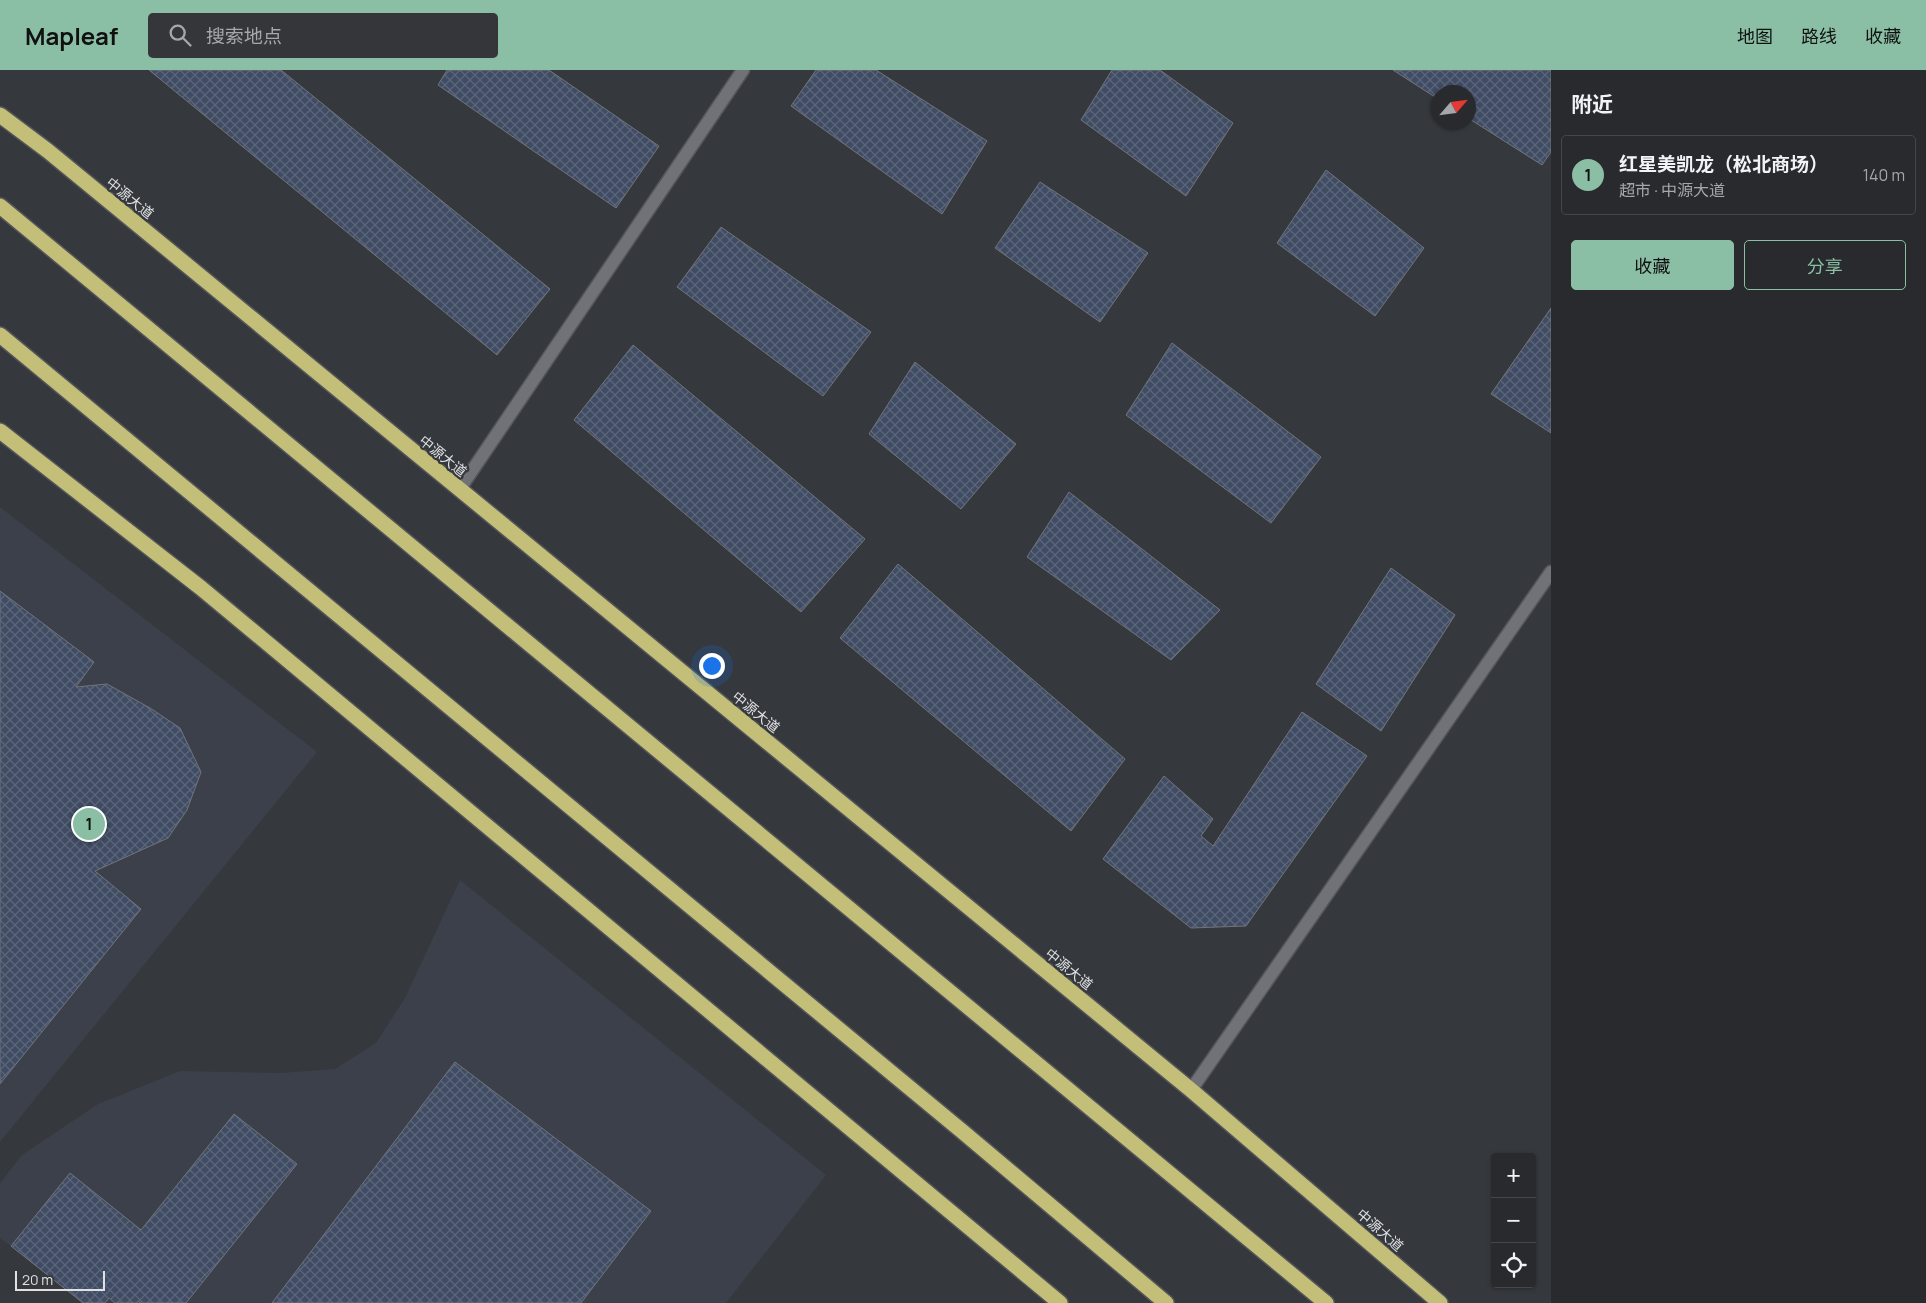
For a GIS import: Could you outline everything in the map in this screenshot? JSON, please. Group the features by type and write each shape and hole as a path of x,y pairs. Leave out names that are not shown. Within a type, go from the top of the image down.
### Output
{"highway":[{"name":"中源大道","path":"0,115 48,152 1191,1090 1440,1303"},
{"path":"0,206 1326,1303"},
{"path":"0,335 956,1126 1166,1303"},
{"path":"0,431 201,588 1060,1303"}],"street":[{"path":"458,490 743,70"},
{"path":"1191,1090 1551,572"}],"shaded area":[{"path":"0,507 317,752 0,1142"},
{"path":"460,880 826,1175 726,1303 87,1303 0,1238 0,1183 22,1155 98,1104 180,1071 280,1073 335,1069 376,1043 405,998"}],"building":[{"path":"149,70 281,70 550,289 497,355"},
{"path":"447,70 549,70 659,146 616,208 438,85"},
{"path":"816,70 876,70 987,141 942,214 791,106"},
{"path":"1112,70 1160,70 1233,123 1186,196 1081,120"},
{"path":"1393,70 1551,70 1551,152 1542,165 1476,123 1476,85 1431,85 1431,94"},
{"path":"1326,170 1424,248 1375,316 1277,243"},
{"path":"1040,182 1148,253 1100,322 995,248"},
{"path":"721,227 871,332 823,396 677,287"},
{"path":"1551,308 1551,433 1491,394"},
{"path":"1172,343 1321,457 1271,523 1126,415"},
{"path":"633,345 865,539 801,612 574,420"},
{"path":"915,362 1016,444 961,509 869,434"},
{"path":"1069,492 1220,610 1171,660 1027,557"},
{"path":"898,564 1125,759 1071,831 840,638"},
{"path":"1391,568 1455,615 1381,731 1316,684"},
{"path":"0,591 94,662 76,687 107,684 150,708 180,728 201,772 187,810 168,838 95,871 141,909 0,1084"},
{"path":"1302,712 1367,756 1246,926 1191,928 1103,859 1164,776 1213,819 1201,836 1213,846"},
{"path":"455,1062 651,1211 581,1303 272,1303"},
{"path":"234,1114 297,1164 186,1303 140,1303 138,1301 137,1303 115,1303 109,1298 105,1303 83,1303 11,1246 70,1173 141,1230"}],"place":[{"name":"红星美凯龙（松北商场）","path":"89,824"}]}
